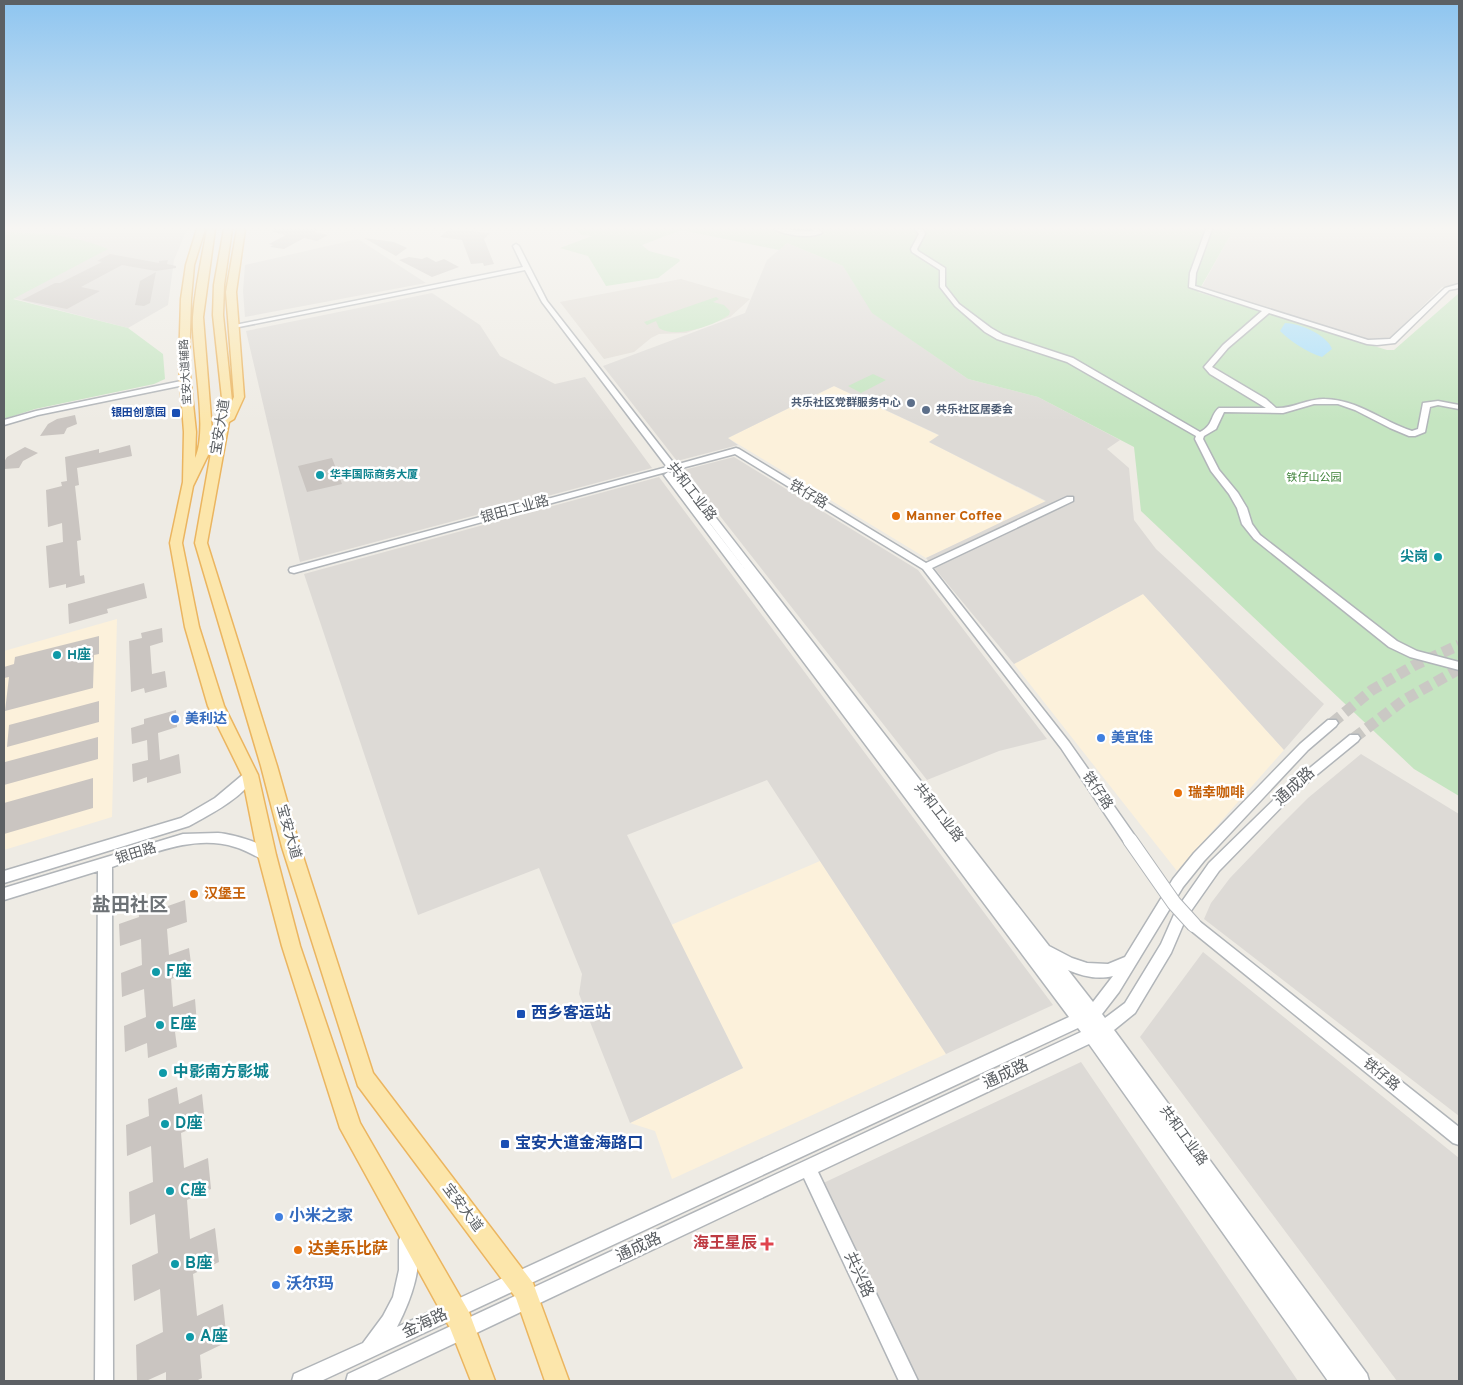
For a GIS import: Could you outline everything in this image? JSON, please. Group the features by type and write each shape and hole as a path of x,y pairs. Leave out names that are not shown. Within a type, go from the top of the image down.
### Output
{"main road":[{"name":"宝安大道辅路","path":"187,294 184,332 190,432 188,486"},
{"name":"宝安大道","path":"200,294 198,318 206,431 204,452 188,486 176,543 192,627 216,706 250,776 291,946 351,1128 454,1310 464,1330 483,1381"},
{"name":"宝安大道","path":"219,294 218,315 227,398 223,430 218,447 201,542 297,864 365,1079 523,1290 557,1381"},
{"path":"224,294 233,311"},
{"path":"223,430 239,397 231,294"}],"street":[{"path":"234,326 398,294"},
{"name":"共和工业路","path":"533,294 538,303 1042,949 1086,1017"},
{"name":"共和工业路","path":"539,294 668,469 1098,1032 1360,1381"},
{"path":"948,294 957,305 988,330 1000,337 1070,360 1200,435"},
{"path":"1213,294 1367,342 1386,343 1392,341 1442,294"},
{"path":"1267,311 1221,350 1208,366 1213,372 1263,401 1274,410"},
{"path":"4,423 36,413 186,382"},
{"path":"1200,435 1208,432 1216,425 1218,413 1222,410 1290,411 1308,402 1337,402 1367,411 1392,427 1412,434 1422,430 1426,404 1438,403 1459,407"},
{"path":"1200,435 1199,439 1215,471 1234,493 1242,508 1247,524 1257,537 1393,644 1414,654 1459,666"},
{"name":"银田工业路","path":"294,570 736,451"},
{"name":"铁仔路","path":"736,451 926,567 1065,745 1174,903 1194,925 1459,1137"},
{"path":"926,567 1070,498"},
{"name":"通成路","path":"548,1267 1086,1017 1114,987 1178,883 1199,857 1281,770 1332,723"},
{"name":"通成路","path":"556,1287 1098,1032 1130,1008 1166,948 1190,900 1214,868 1293,788 1354,738"},
{"name":"银田路","path":"4,877 185,822 211,809 250,776"},
{"path":"184,839 191,836 198,827 193,821 185,822"},
{"name":"银田路","path":"4,894 184,839 214,836 241,841 268,855"},
{"path":"104,1381 105,864"},
{"path":"1042,949 1076,967 1091,972 1105,972 1119,968 1131,959"},
{"name":"共和工业路","path":"1098,1032 1339,1381"},
{"name":"共兴路","path":"808,1168 909,1381"},
{"path":"366,1351 381,1336 392,1318 407,1284 409,1251 404,1222"},
{"name":"金海路","path":"355,1381 373,1377 464,1330 523,1290 548,1267"},
{"name":"金海路","path":"301,1381 454,1310 523,1290 556,1287"}],"shaded area":[{"path":"20,294 170,294 168,305 128,328 12,298"},
{"path":"243,294 369,294 245,317"},
{"path":"433,294 480,325 500,356 555,384 585,377 652,468 300,562 246,331"},
{"path":"604,294 731,294 750,299 730,317 686,333 659,334 634,352 604,359 560,302"},
{"path":"753,294 861,294 873,313 968,379 1038,397 1120,440 1107,449 1129,468 1134,520 1156,549 1324,704 1284,750 1143,594 1014,664 926,558 1046,501 929,442 939,435 834,386 728,438 738,445 677,461 603,366 745,313"},
{"path":"1219,294 1435,294 1389,339 1365,340"},
{"path":"834,386 940,436 929,442 1046,502 926,558 728,438"},
{"path":"734,457 918,570 1047,739 999,751 927,780 684,470"},
{"path":"659,477 1053,1005 946,1054 767,780 627,835 743,1068 630,1123 579,994 582,974 539,868 418,915 304,574"},
{"path":"1143,594 1284,750 1177,871 1014,664"},
{"path":"117,619 112,817 4,850 4,651"},
{"path":"1361,754 1459,814 1459,1116 1204,919 1211,903 1230,878 1308,798"},
{"path":"820,861 946,1054 672,1179 655,1131 630,1123 743,1068 671,925"},
{"path":"1203,952 1459,1158 1459,1381 1397,1381 1140,1037"},
{"path":"1081,1062 1298,1381 909,1381 817,1186"}],"green space":[{"path":"4,294 23,294 13,299 128,328 163,354 165,379 154,384 35,409 4,419"},
{"name":"铁仔山公园","path":"860,294 1203,294 1387,350 1394,350 1459,294 1459,796 1414,769 1141,511 1134,447 1038,397 968,379 872,313"},
{"path":"716,297 719,299 713,302 724,305 730,311 729,315 704,327 684,332 675,332 659,328 656,321 647,325 644,322"},
{"path":"873,374 886,380 861,393 848,386"}],"water":[{"path":"1285,323 1298,325 1312,331 1325,339 1332,349 1322,357 1305,349 1280,331"}],"building":[{"path":"34,294 95,294 67,309 22,300"},
{"path":"137,294 152,294 150,303 144,306 135,305"},
{"path":"75,415 77,424 67,428 64,434 40,436 48,424 57,419"},
{"path":"130,445 132,456 77,468 79,485 75,486 81,540 77,541 80,576 84,575 85,583 66,588 66,584 49,588 46,546 63,542 62,523 48,527 46,490 62,486 61,482 67,481 65,457 99,449 99,453"},
{"path":"25,447 38,453 23,461 19,468 4,469 4,462 7,457"},
{"name":"华丰国际商务大厦","path":"332,458 342,484 307,492 298,466"},
{"path":"144,583 147,598 107,609 108,613 69,624 68,604"},
{"path":"162,628 163,642 150,646 152,674 165,671 167,687 145,693 144,688 131,692 129,641 142,638 141,633"},
{"path":"99,636 99,654 94,655 93,688 5,711 9,677 4,678 4,667 14,664 15,657"},
{"path":"99,701 99,722 7,747 9,725"},
{"path":"176,710 177,727 158,733 160,760 179,754 181,773 147,783 147,777 133,782 132,764 148,760 147,740 132,744 131,728 144,724 144,719"},
{"path":"98,737 98,759 4,785 5,762"},
{"path":"93,778 93,808 4,834 4,803"},
{"path":"164,895 165,907 185,900 187,922 167,929 169,955 189,948 192,971 171,979 173,1007 195,999 197,1024 175,1032 177,1047 148,1058 147,1043 125,1052 124,1026 146,1017 144,989 122,997 121,973 142,965 141,939 120,946 119,924 139,917 138,904"},
{"path":"177,1087 179,1104 202,1094 205,1123 181,1133 184,1168 208,1158 211,1189 187,1200 190,1239 215,1228 219,1262 193,1274 197,1316 223,1304 227,1342 200,1355 202,1378 196,1381 166,1381 166,1372 146,1381 137,1381 136,1345 163,1332 160,1289 134,1301 132,1265 158,1253 155,1214 130,1225 129,1192 153,1182 151,1146 127,1156 126,1125 149,1116 148,1099"}],"tunnel":[{"path":"1332,723 1372,690 1413,666 1459,645"},
{"path":"1354,738 1404,700 1459,669"}],"place":[{"name":"共乐社区党群服务中心","path":"911,403"},
{"name":"共乐社区居委会","path":"926,410"},
{"name":"银田创意园","path":"176,413"},
{"name":"华丰国际商务大厦","path":"320,475"},
{"name":"Manner Coffee","path":"896,516"},
{"name":"尖岗","path":"1438,557"},
{"name":"H座","path":"57,655"},
{"name":"美利达","path":"175,719"},
{"name":"美宜佳","path":"1101,738"},
{"name":"瑞幸咖啡","path":"1178,793"},
{"name":"汉堡王","path":"194,894"},
{"name":"F座","path":"156,972"},
{"name":"西乡客运站","path":"521,1014"},
{"name":"E座","path":"160,1025"},
{"name":"中影南方影城","path":"163,1073"},
{"name":"D座","path":"165,1124"},
{"name":"宝安大道金海路口","path":"505,1144"},
{"name":"C座","path":"170,1191"},
{"name":"小米之家","path":"279,1217"},
{"name":"海王星辰","path":"767,1244"},
{"name":"达美乐比萨","path":"298,1250"},
{"name":"B座","path":"175,1264"},
{"name":"沃尔玛","path":"276,1285"},
{"name":"A座","path":"190,1337"}],"district":[{"name":"盐田社区","path":"130,906"}]}
